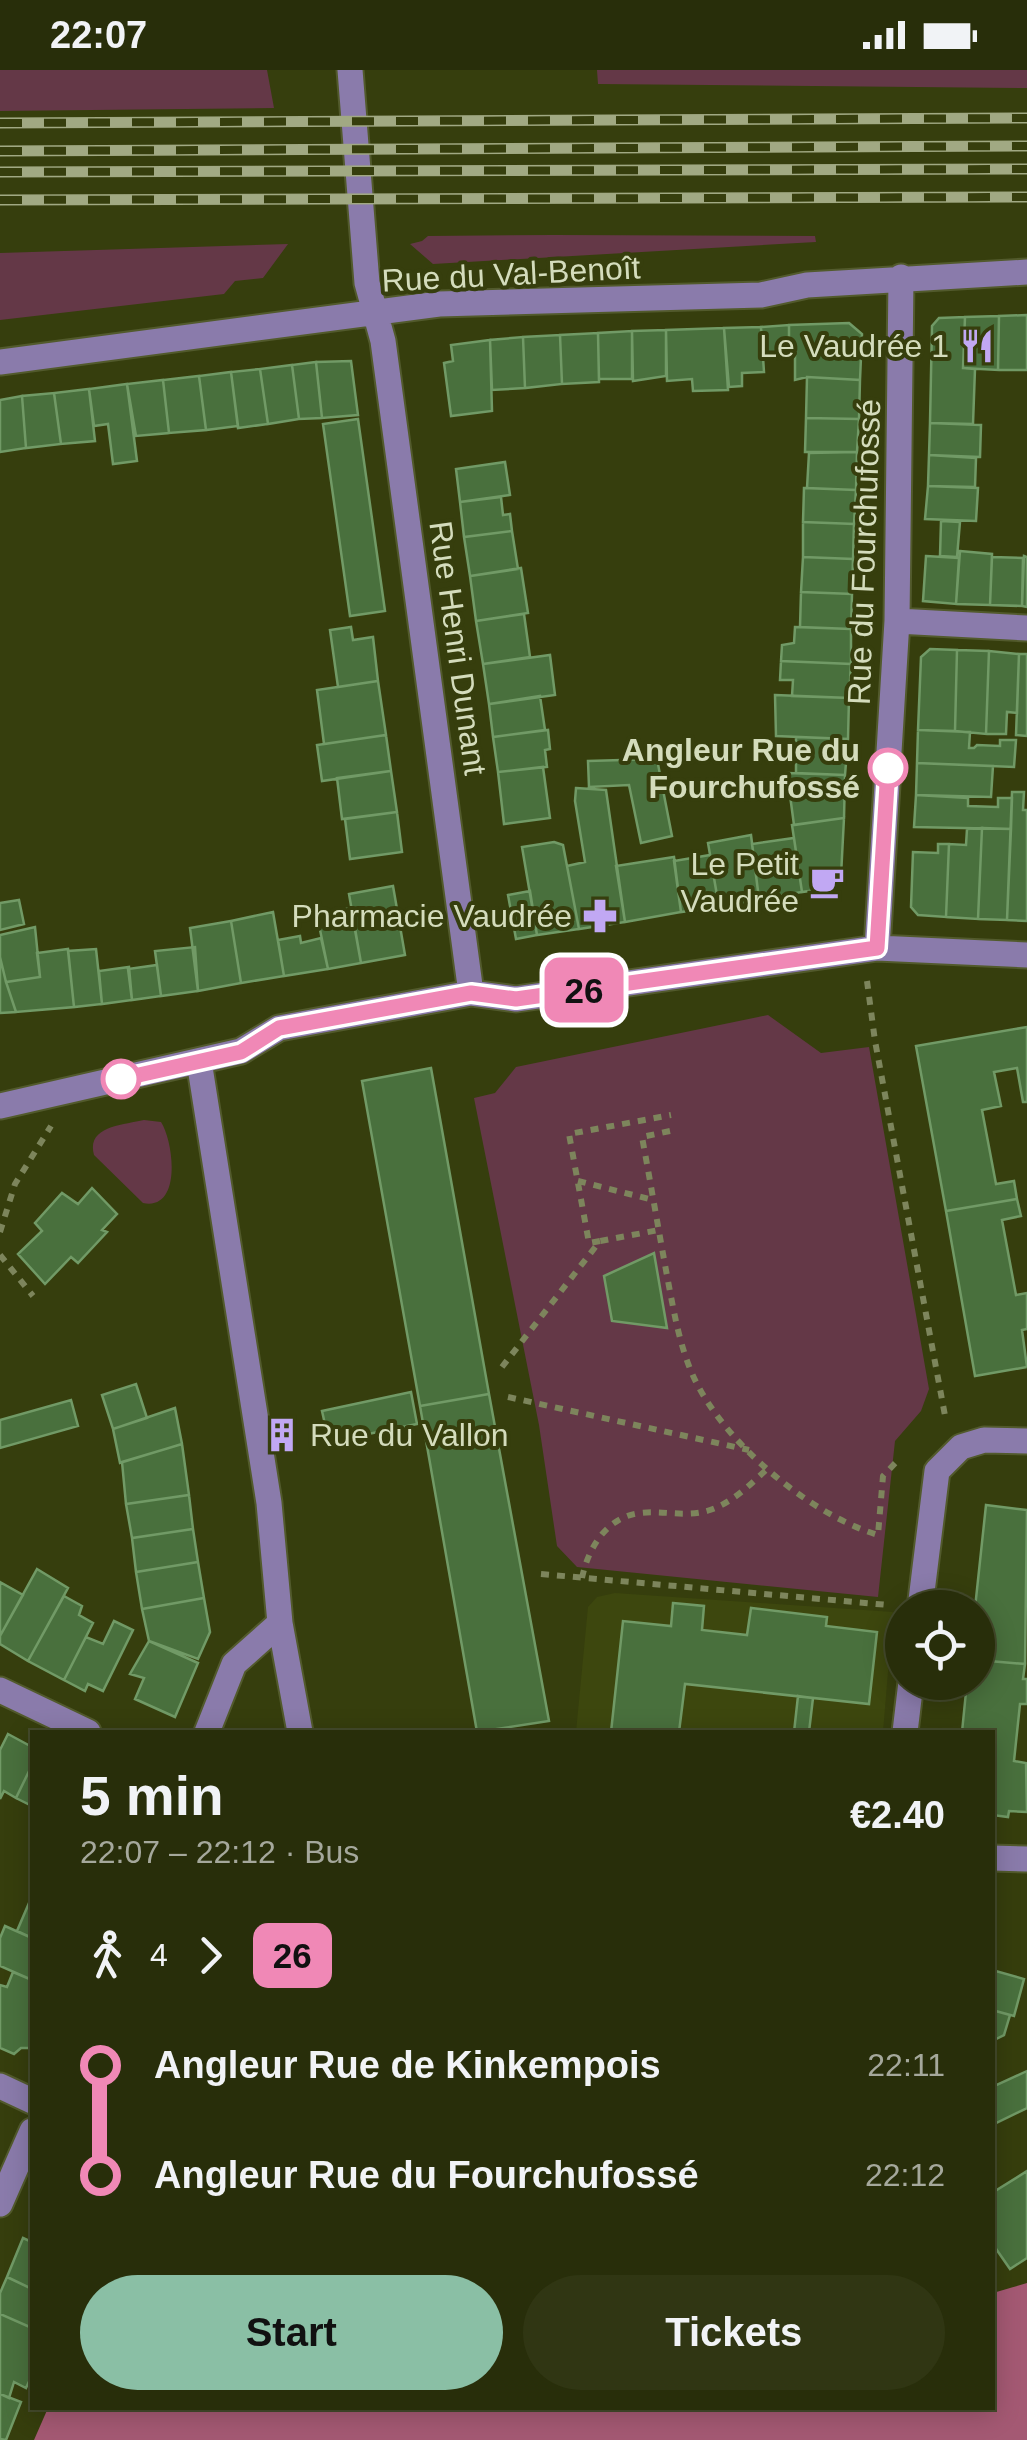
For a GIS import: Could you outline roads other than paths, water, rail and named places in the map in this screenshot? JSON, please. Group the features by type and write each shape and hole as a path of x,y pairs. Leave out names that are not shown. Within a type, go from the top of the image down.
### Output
{"street":[{"name":"Rue Henri Dunant","path":"350,70 366,283 383,342 471,993"},
{"name":"Rue du Val-Benoît","path":"0,362 439,304 761,295 807,284 1027,272"},
{"name":"Rue du Fourchufossé","path":"872,949 896,621 901,277"},
{"path":"896,621 1027,628"},
{"path":"0,1106 241,1052 279,1028 471,993 516,999 872,949 1027,955"},
{"path":"199,1061 268,1503 280,1622 300,1730"},
{"path":"922,1590 937,1472 960,1448 984,1440 1027,1440"},
{"path":"208,1730 234,1664 280,1622"},
{"path":"0,1690 84,1730"},
{"path":"904,1730 908,1700"},
{"path":"995,1858 1027,1859"},
{"path":"0,2086 30,2100"},
{"path":"0,2204 30,2136"}],"railway":[{"path":"0,123 1027,118"},
{"path":"0,151 1027,146"},
{"path":"0,172 1027,169"},
{"path":"0,200 1027,197"}],"place":[{"name":"Le Vaudrée 1","path":"977,346"},
{"name":"Angleur Rue du Fourchufossé","path":"888,768"},
{"name":"Le Petit Vaudrée","path":"827,882"},
{"name":"Pharmacie Vaudrée","path":"600,916"},
{"name":"Rue du Vallon","path":"282,1435"}]}
